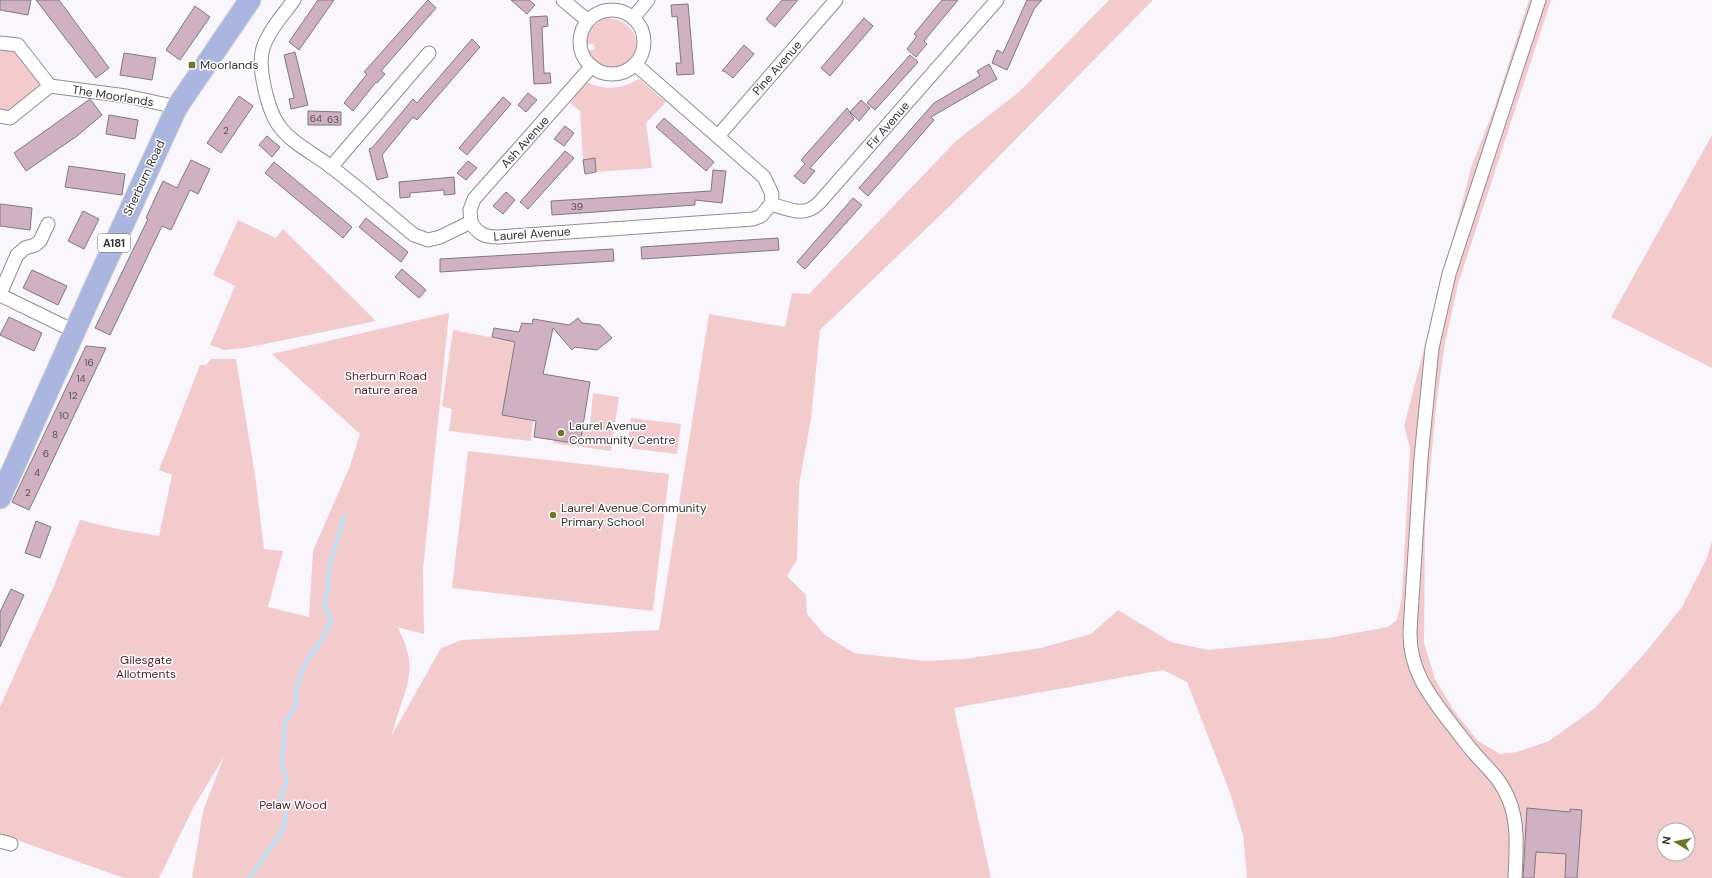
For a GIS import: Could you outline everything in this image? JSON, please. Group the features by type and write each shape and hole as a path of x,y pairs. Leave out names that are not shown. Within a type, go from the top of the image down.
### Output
{"main road":[{"name":"Sherburn Road","path":"0,498 74,330 177,107 250,0"}],"street":[{"path":"294,0 268,36 263,50 261,66 270,108 280,128 295,141 331,167 414,235 428,240 440,237 471,222"},
{"path":"564,0 588,21"},
{"path":"633,18 648,0"},
{"name":"Pine Avenue","path":"718,136 836,0"},
{"name":"Fir Avenue","path":"769,207 807,212 813,209 997,0"},
{"path":"1515,878 1514,817 1509,800 1497,776 1474,753 1436,704 1419,678 1410,645 1410,631 1422,450 1432,348 1449,274 1538,0"},
{"path":"605,10 616,10 633,18 640,26 643,40 642,53 635,64 626,70 613,74 601,72 592,66 583,56 580,45 581,33 588,21 596,14 605,10"},
{"path":"0,43 18,45 50,86 10,118 0,116"},
{"path":"331,167 429,53"},
{"path":"635,64 764,177 772,194 769,207"},
{"name":"Ash Avenue","path":"471,222 470,210 474,199 592,66"},
{"name":"The Moorlands","path":"50,86 126,96 177,107"},
{"name":"Laurel Avenue","path":"471,222 475,231 487,237 498,237 752,219 761,216 769,207"},
{"path":"48,224 40,241 35,245 25,248 17,255 0,294 74,330"}],"green space":[{"path":"1109,0 1153,0 951,205 820,330 811,419 799,485 797,560 787,576 806,595 807,614 825,635 854,653 926,661 964,659 1041,648 1091,634 1118,610 1171,642 1208,650 1328,638 1388,627 1397,620 1402,596 1410,448 1404,426 1472,165 1494,109 1529,0 1551,0 1458,284 1445,343 1437,398 1425,522 1424,643 1435,679 1455,712 1478,741 1500,754 1517,752 1549,741 1595,708 1645,653 1682,607 1707,558 1712,541 1712,878 1247,878 1243,835 1229,790 1187,682 1163,670 954,708 991,878 192,878 203,811 224,757 193,808 159,878 124,878 0,834 0,707 54,586 80,520 117,529 159,536 172,475 159,470 200,365 206,365 211,359 236,359 255,475 264,549 283,551 268,607 309,617 313,551 350,466 360,434 272,354 449,313 423,569 424,634 397,627 405,643 409,657 409,669 405,693 392,735 441,648 462,640 659,630 709,314 785,327 792,293 809,294 956,141 1019,92"},
{"path":"605,18 621,21 628,26 635,38 635,52 630,59 618,66 606,67 600,65 595,62 587,51 594,49 594,44 586,44 588,35 594,25"},
{"path":"0,48 16,49 41,81 39,89 9,111 0,110"},
{"path":"639,79 666,102 646,123 652,168 596,172 595,158 583,160 580,111 570,103 587,82 600,87 613,88 626,85"},
{"path":"1712,135 1712,368 1611,317"},
{"path":"238,220 276,238 283,229 376,321 245,348 224,350 210,345 235,286 213,275"},
{"path":"453,330 515,342 502,415 533,421 531,441 449,431 452,409 442,406"},
{"path":"593,393 619,397 611,451 553,443 554,440 580,443 583,423 590,424"},
{"path":"631,418 681,424 677,454 627,448"},
{"path":"468,451 669,474 653,611 452,588"}],"building":[{"path":"0,0 31,0 28,15 0,10"},
{"path":"36,0 59,0 109,68 96,78"},
{"path":"318,0 334,0 299,50 289,42"},
{"path":"428,0 436,8 381,71 385,74 377,83 376,82 353,111 344,103 367,74 364,72"},
{"path":"511,0 529,0 535,5 527,14"},
{"path":"782,0 798,0 775,27 766,19"},
{"path":"942,0 958,0 924,41 927,44 916,57 907,49 917,36 914,34"},
{"path":"1027,0 1042,0 1034,9 1007,70 992,63 997,50 1003,53"},
{"path":"688,4 694,74 677,75 676,63 681,63 677,16 672,17 671,5"},
{"path":"195,6 210,17 180,60 166,50"},
{"path":"547,16 548,26 542,27 544,73 550,73 551,83 534,84 530,17"},
{"path":"864,18 873,26 830,76 821,68"},
{"path":"472,39 480,47 417,120 413,117 382,155 388,177 377,180 369,149 372,148 413,99 417,103"},
{"path":"744,45 754,54 733,78 722,71"},
{"path":"295,52 308,105 291,109 289,99 294,98 284,55"},
{"path":"124,53 156,58 152,80 120,75"},
{"path":"910,55 918,62 875,110 867,103"},
{"path":"989,64 997,79 931,117 934,120 868,196 859,188 934,103 980,76 977,71"},
{"path":"528,93 537,100 526,112 518,105"},
{"path":"239,96 253,106 221,153 207,143"},
{"path":"503,97 511,104 467,155 459,148"},
{"path":"90,99 102,115 77,136 26,171 14,153"},
{"path":"861,100 870,108 859,121 850,112"},
{"path":"847,108 854,119 810,168 815,171 804,184 794,176 805,164 801,160"},
{"path":"308,111 341,112 341,125 308,125"},
{"path":"109,115 138,120 135,139 106,134"},
{"path":"664,118 714,162 706,171 656,127"},
{"path":"565,126 574,133 564,146 554,139"},
{"path":"267,136 280,147 272,157 259,145"},
{"path":"565,151 574,158 528,209 520,202"},
{"path":"595,158 596,172 585,174 583,160"},
{"path":"191,160 210,169 198,194 190,190 171,230 162,226 110,335 95,328 148,219 146,218 163,181 177,188"},
{"path":"468,161 477,168 466,180 457,173"},
{"path":"274,162 352,227 343,238 265,173"},
{"path":"69,166 125,174 122,195 65,187"},
{"path":"713,170 726,171 722,203 695,200 695,205 552,215 551,201 711,191"},
{"path":"454,177 455,194 444,195 444,190 410,193 410,197 400,198 399,182"},
{"path":"506,192 515,200 503,214 493,206"},
{"path":"853,198 862,205 805,269 797,262"},
{"path":"0,204 32,208 30,230 0,226"},
{"path":"83,211 99,219 84,249 68,241"},
{"path":"366,218 408,252 401,262 359,227"},
{"path":"778,238 779,250 642,259 641,247"},
{"path":"613,249 614,261 440,272 440,259"},
{"path":"402,269 426,290 419,298 395,277"},
{"path":"32,270 67,286 58,305 23,288"},
{"path":"9,317 42,333 34,351 0,335"},
{"path":"578,318 582,323 600,325 612,338 597,350 575,347 572,350 553,328 543,374 590,382 580,444 534,437 536,421 502,415 515,342 492,337 494,328 519,332 522,323 532,324 533,319 569,325"},
{"path":"86,346 106,348 29,510 12,502"},
{"path":"36,521 51,527 40,558 25,553"},
{"path":"11,589 24,595 0,647 0,612"},
{"path":"1527,808 1570,812 1570,809 1582,810 1577,878 1565,878 1566,854 1536,852 1534,878 1523,878"}],"waterway":[{"path":"249,878 283,830 286,814 281,796 287,781 282,766 285,723 296,705 296,692 301,673 308,659 324,636 331,620 324,603 328,590 329,568 344,516"}],"place":[{"name":"Moorlands","path":"192,65"},
{"name":"Laurel Avenue Community Centre","path":"561,433"},
{"name":"Laurel Avenue Community Primary School","path":"553,515"}],"park label":[{"name":"Sherburn Road nature area","path":"386,383"},
{"name":"Gilesgate Allotments","path":"146,667"},
{"name":"Pelaw Wood","path":"293,805"}]}
